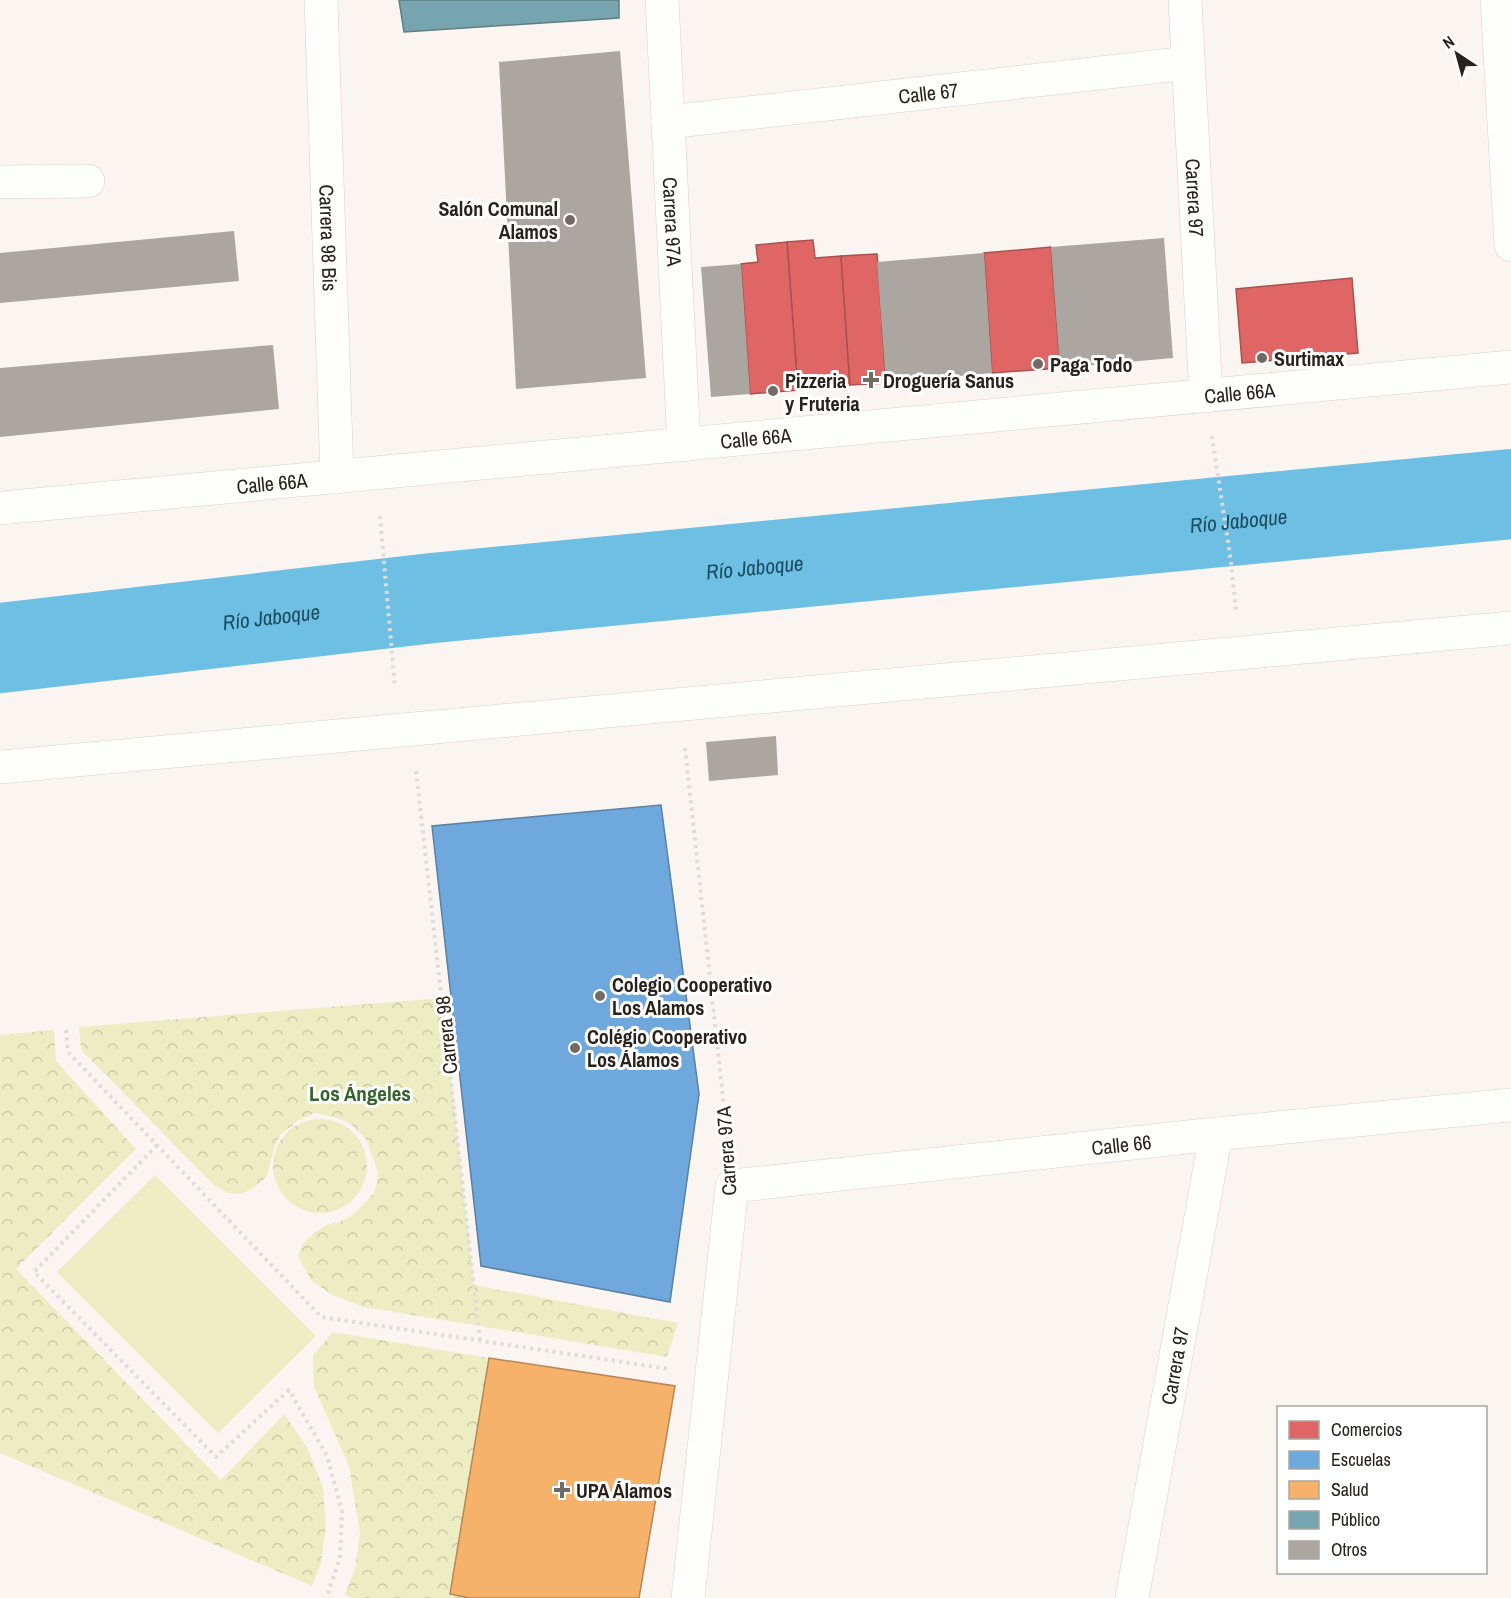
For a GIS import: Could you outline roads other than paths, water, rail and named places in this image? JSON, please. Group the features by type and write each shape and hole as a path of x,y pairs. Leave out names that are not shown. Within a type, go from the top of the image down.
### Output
{"street":[{"name":"Carrera 98 Bis","path":"321,0 337,477"},
{"name":"Carrera 97A","path":"662,0 684,445"},
{"name":"Carrera 97","path":"1185,0 1206,396"},
{"path":"1497,0 1511,245"},
{"name":"Calle 67","path":"668,122 1188,63"},
{"path":"0,183 88,181"},
{"name":"Calle 66A","path":"0,508 1511,367"},
{"path":"0,767 1511,628"},
{"name":"Calle 66","path":"732,1186 1511,1104"},
{"name":"Carrera 97","path":"1132,1598 1216,1134"},
{"name":"Carrera 97A","path":"688,1598 732,1186"}],"waterway":[{"name":"Río Jaboque","path":"0,648 433,598 1511,494"}],"place":[{"name":"Salón Comunal Alamos","path":"570,220"},
{"name":"Surtimax","path":"1262,358"},
{"name":"Paga Todo","path":"1038,364"},
{"name":"Droguería Sanus","path":"871,380"},
{"name":"Pizzeria y Fruteria","path":"773,391"},
{"name":"Colegio Cooperativo Los Alamos","path":"600,996"},
{"name":"Colégio Cooperativo Los Álamos","path":"575,1048"},
{"name":"UPA Álamos","path":"562,1490"}],"district":[{"name":"Los Ángeles","path":"360,1093"}]}
